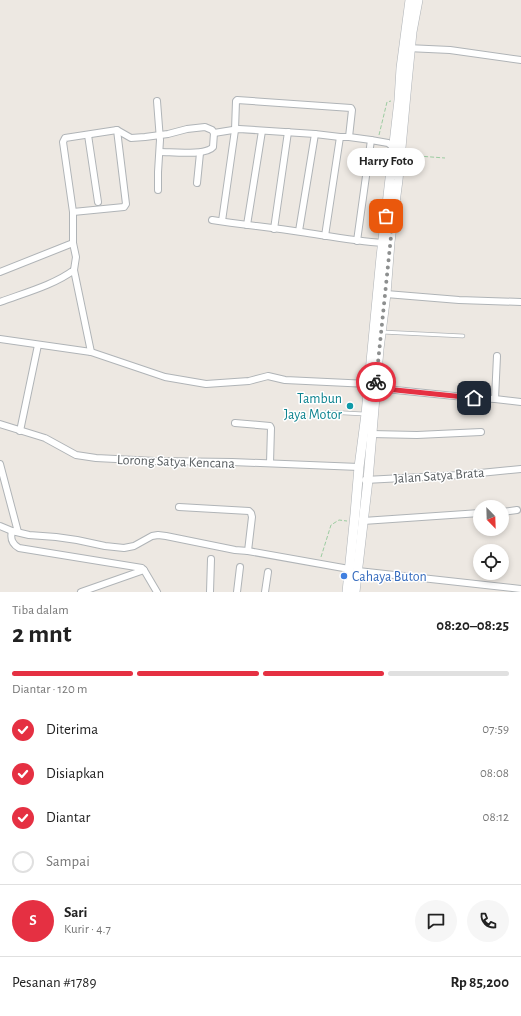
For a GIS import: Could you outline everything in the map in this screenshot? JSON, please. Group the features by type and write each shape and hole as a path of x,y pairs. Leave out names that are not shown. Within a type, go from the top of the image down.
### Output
{"main road":[{"path":"347,592 358,571 358,466 366,414 382,332 388,266 389,216 394,148 409,31 410,0"},
{"path":"409,31 418,0"},
{"path":"355,592 368,480 371,434 373,338 383,243 398,180 407,48"}],"street":[{"path":"407,48 450,50 521,60"},
{"path":"157,101 160,134 158,190"},
{"path":"222,222 235,130 236,101 351,108 349,137"},
{"path":"91,352 74,270 76,257 73,243 73,212 63,142 65,138 117,130 131,138 168,134 197,127 205,127 214,132 238,129 349,137 388,143 394,148"},
{"path":"73,212 124,207 126,204 117,130"},
{"path":"247,225 262,131"},
{"path":"160,152 200,153 210,150 212,148 214,132"},
{"path":"274,229 288,132"},
{"path":"299,231 315,134"},
{"path":"88,135 98,202"},
{"path":"326,236 340,137"},
{"path":"358,241 374,141"},
{"path":"197,183 200,153"},
{"path":"212,220 299,231 358,241 383,243"},
{"path":"0,272 73,243"},
{"path":"0,302 54,282 74,270"},
{"path":"386,294 459,300 521,302"},
{"path":"0,339 91,352 165,377 206,384 249,381 268,376 285,380 372,386 521,402"},
{"path":"20,431 38,345"},
{"path":"495,399 497,356"},
{"path":"235,423 270,426 270,463"},
{"name":"Lorong Satya Kencana","path":"0,424 46,438 76,455 96,458 154,461 358,466"},
{"path":"371,434 417,436 481,432"},
{"path":"0,464 15,531 11,537 15,546 19,548 142,568 156,592"},
{"name":"Jalan Satya Brata","path":"357,481 460,475 521,469"},
{"path":"178,507 249,511 252,517 248,551"},
{"path":"509,511 517,510"},
{"path":"363,521 473,513"},
{"path":"0,526 29,535 70,539 124,548 134,546 149,537 158,535 358,571 504,590 521,589"},
{"path":"210,592 211,559"},
{"path":"237,592 240,567"},
{"path":"81,592 144,570"},
{"path":"265,592 268,572"}],"lane":[{"path":"382,332 463,336"},
{"path":"327,412 366,414"}],"path":[{"path":"374,141 387,102 395,100"},
{"path":"399,160 410,161 418,156 445,158"},
{"path":"319,564 331,525 339,520 351,522"}],"way so far":[{"path":"376,382 393,217 386,216"}],"place":[{"name":"Harry Foto","path":"386,216"},
{"name":"Tambun Jaya Motor","path":"350,406"},
{"name":"Cahaya Buton","path":"344,576"}],"route":[{"path":"376,382 376,388 474,398"}]}
